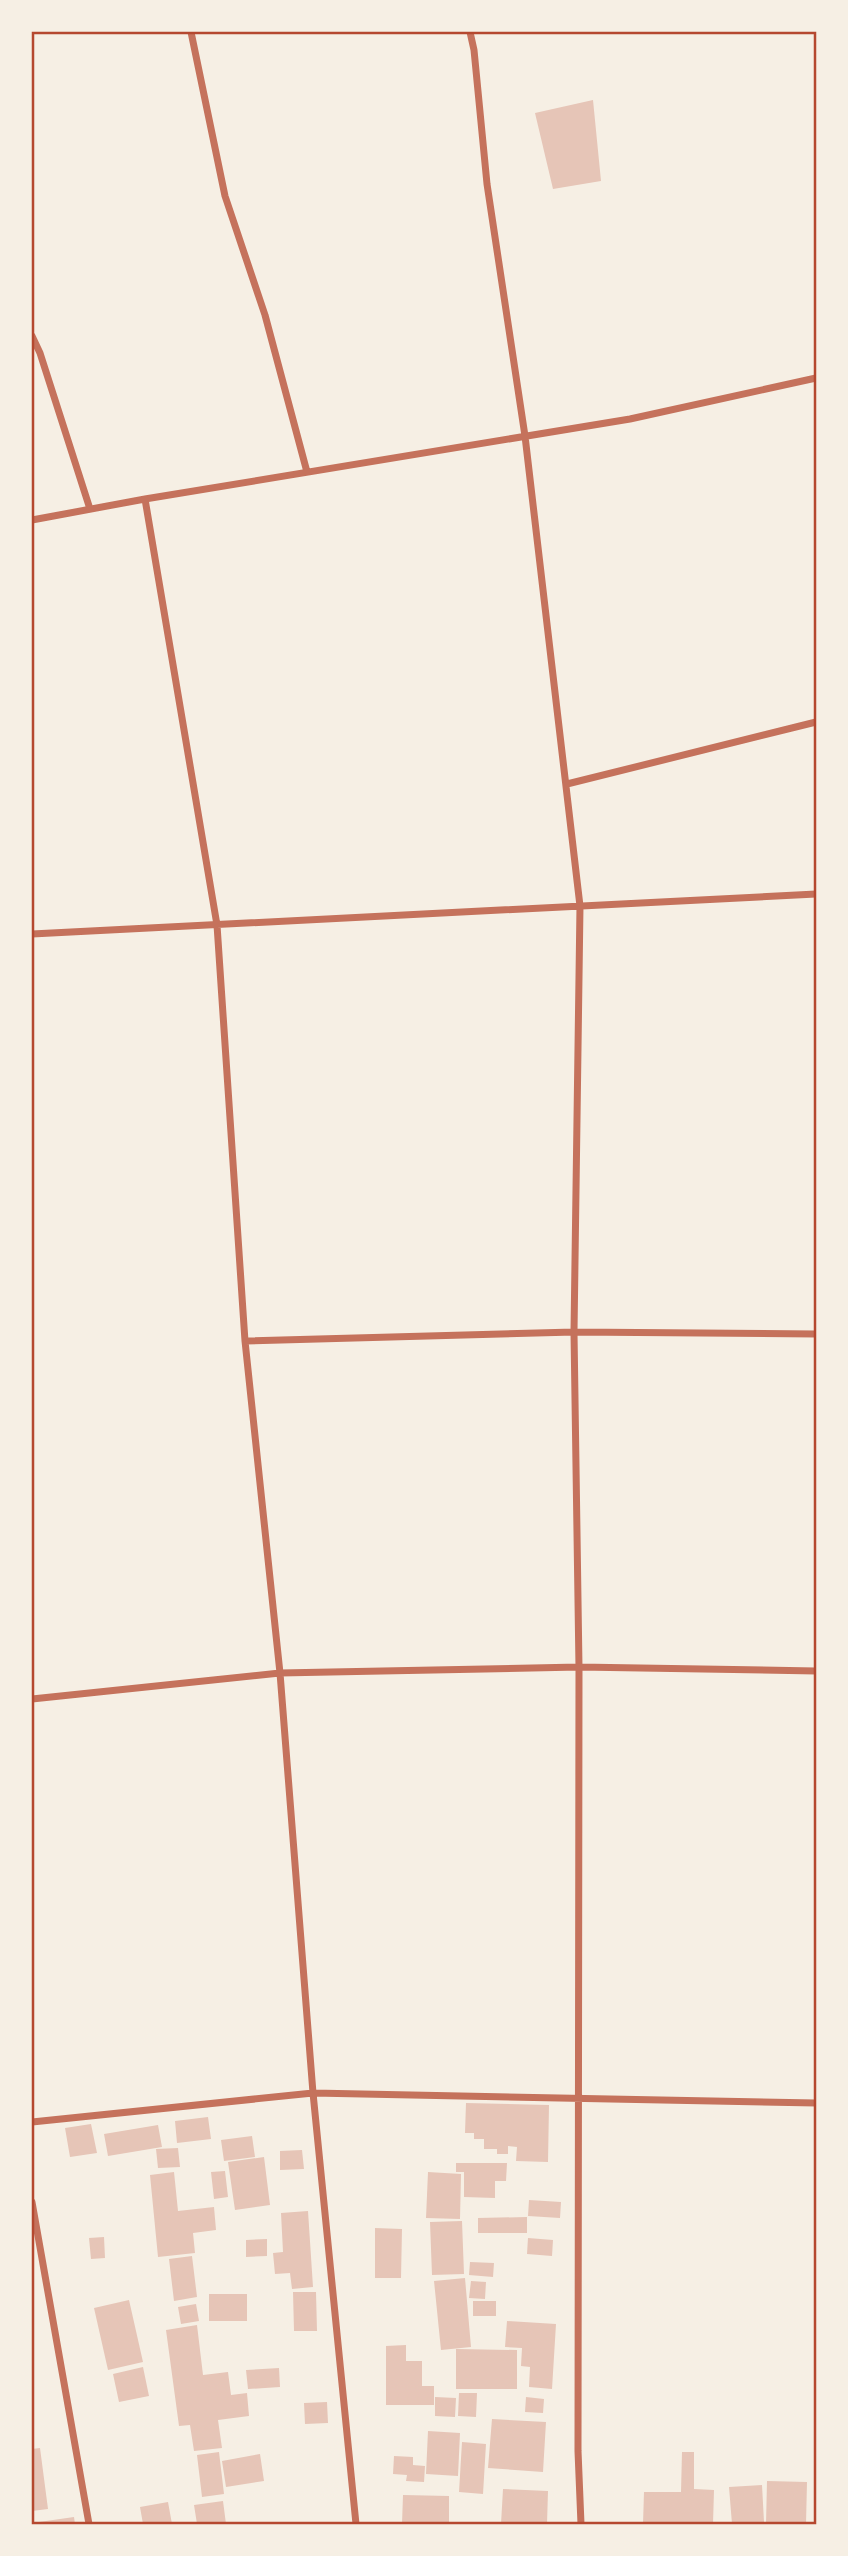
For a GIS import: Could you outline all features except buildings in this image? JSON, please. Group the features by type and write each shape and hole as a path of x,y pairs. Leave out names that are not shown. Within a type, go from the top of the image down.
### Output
{"street":[{"path":"191,32 225,196 265,315 307,472"},
{"path":"470,32 487,184 525,436 580,906 574,1332 579,1667 578,2451 581,2525"},
{"path":"32,336 90,509"},
{"path":"32,520 630,419 817,378"},
{"path":"145,499 217,925 245,1341 281,1673 313,2093 356,2525"},
{"path":"567,784 817,722"},
{"path":"32,934 817,894"},
{"path":"245,1341 574,1332 817,1334"},
{"path":"32,1699 281,1673 579,1667 817,1671"},
{"path":"32,2122 313,2093 817,2103"},
{"path":"32,2202 89,2525"}]}
